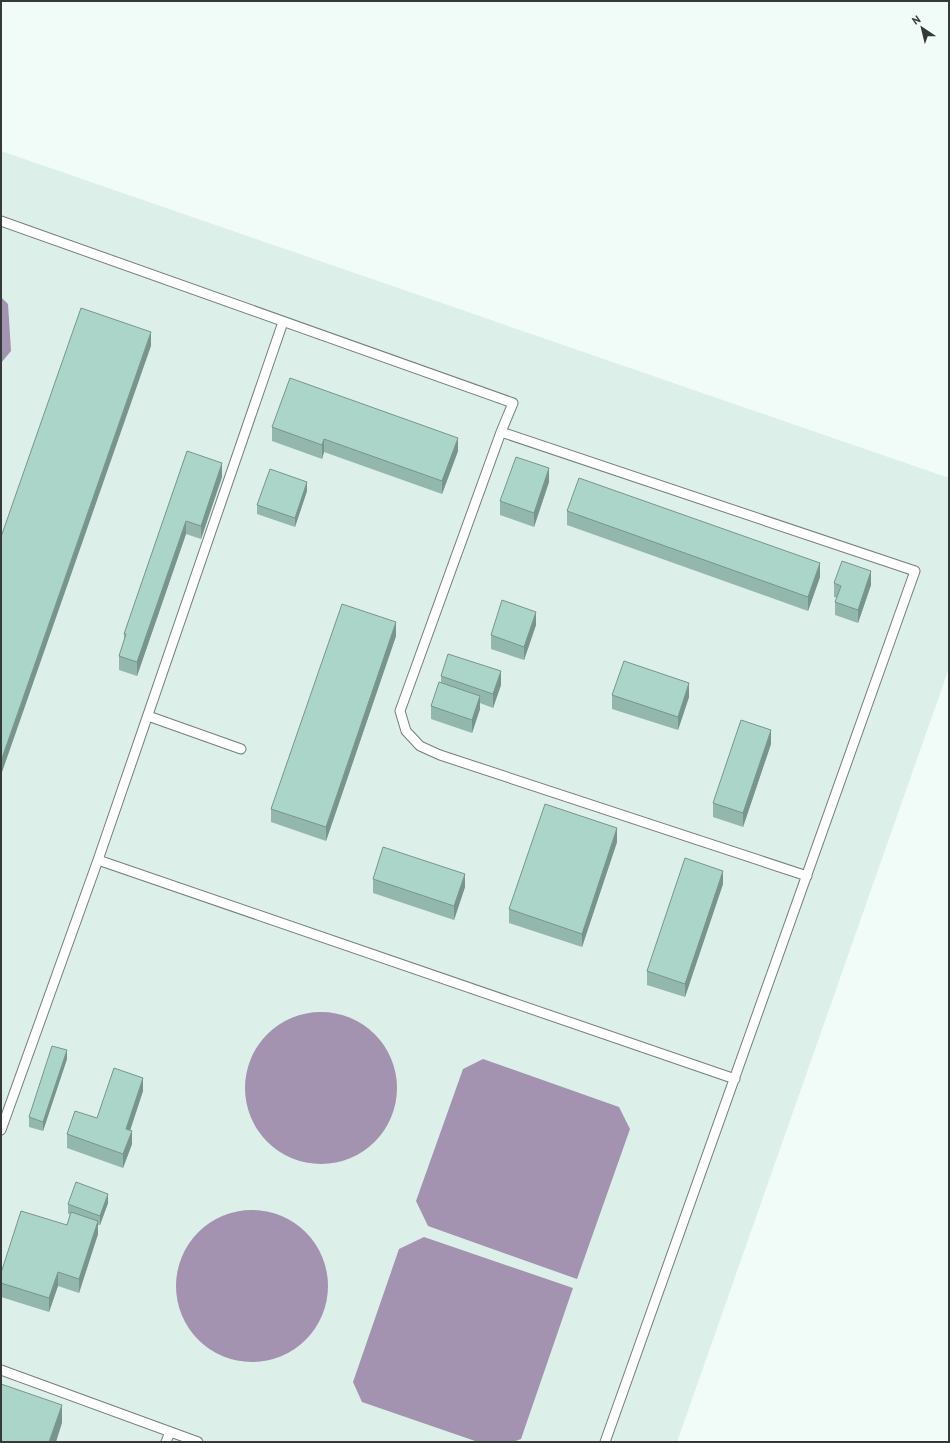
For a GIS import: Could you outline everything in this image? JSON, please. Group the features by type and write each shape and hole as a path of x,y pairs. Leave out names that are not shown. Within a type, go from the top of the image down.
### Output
{"lane":[{"path":"1,221 513,403 501,432 400,711 406,730 420,746 440,755 807,876"},
{"path":"1,1130 3,1118 98,860 283,322"},
{"path":"501,432 916,571 605,1442"},
{"path":"148,716 241,749"},
{"path":"98,860 735,1079"},
{"path":"1,1370 198,1442"},
{"path":"166,1442 170,1432"}],"shaded area":[{"path":"1,151 949,478 949,668 677,1442 1,1442"},
{"path":"1,297 8,304 11,351 1,363"},
{"path":"328,1012 350,1017 363,1024 375,1034 385,1046 392,1059 396,1073 396,1103 392,1117 385,1130 375,1142 363,1152 350,1159 336,1163 314,1164 292,1159 279,1152 267,1142 257,1130 250,1117 246,1103 245,1081 250,1059 257,1046 267,1034 279,1024 292,1017 306,1013"},
{"path":"483,1059 619,1107 630,1129 577,1279 428,1226 416,1201 463,1069"},
{"path":"252,1210 281,1216 288,1219 306,1232 319,1250 322,1257 328,1286 322,1315 319,1322 306,1340 288,1353 281,1356 252,1362 223,1356 216,1353 198,1340 185,1322 182,1315 176,1286 182,1257 185,1250 198,1232 216,1219 223,1216"},
{"path":"424,1237 573,1288 521,1439 513,1442 478,1442 362,1402 353,1382 399,1249"}],"building":[{"path":"81,308 151,332 1,761 1,537"},
{"path":"290,378 458,438 442,481 324,439 322,445 272,427"},
{"path":"187,451 222,463 201,526 186,521 137,662 119,656 126,634 124,634"},
{"path":"516,457 549,468 534,513 500,501"},
{"path":"270,469 307,482 295,518 257,505"},
{"path":"579,478 820,563 808,597 567,511"},
{"path":"842,561 871,571 858,610 835,602 841,586 834,583"},
{"path":"502,600 536,612 524,647 491,635"},
{"path":"342,604 396,622 326,827 271,809"},
{"path":"448,654 501,671 493,694 441,676"},
{"path":"624,661 689,683 678,717 612,695"},
{"path":"439,682 480,696 472,720 431,706"},
{"path":"741,720 771,730 743,813 713,803"},
{"path":"545,804 617,828 582,934 509,909"},
{"path":"383,847 465,874 454,906 373,879"},
{"path":"685,858 723,871 685,984 647,971"},
{"path":"52,1046 67,1050 43,1122 29,1117"},
{"path":"114,1068 143,1078 126,1129 132,1131 123,1154 67,1134 75,1111 97,1118"},
{"path":"76,1182 108,1194 100,1216 68,1204"},
{"path":"21,1211 67,1225 71,1212 98,1221 79,1279 58,1272 49,1298 1,1283 1,1273"},
{"path":"1,1384 62,1405 49,1442 1,1442"}]}
